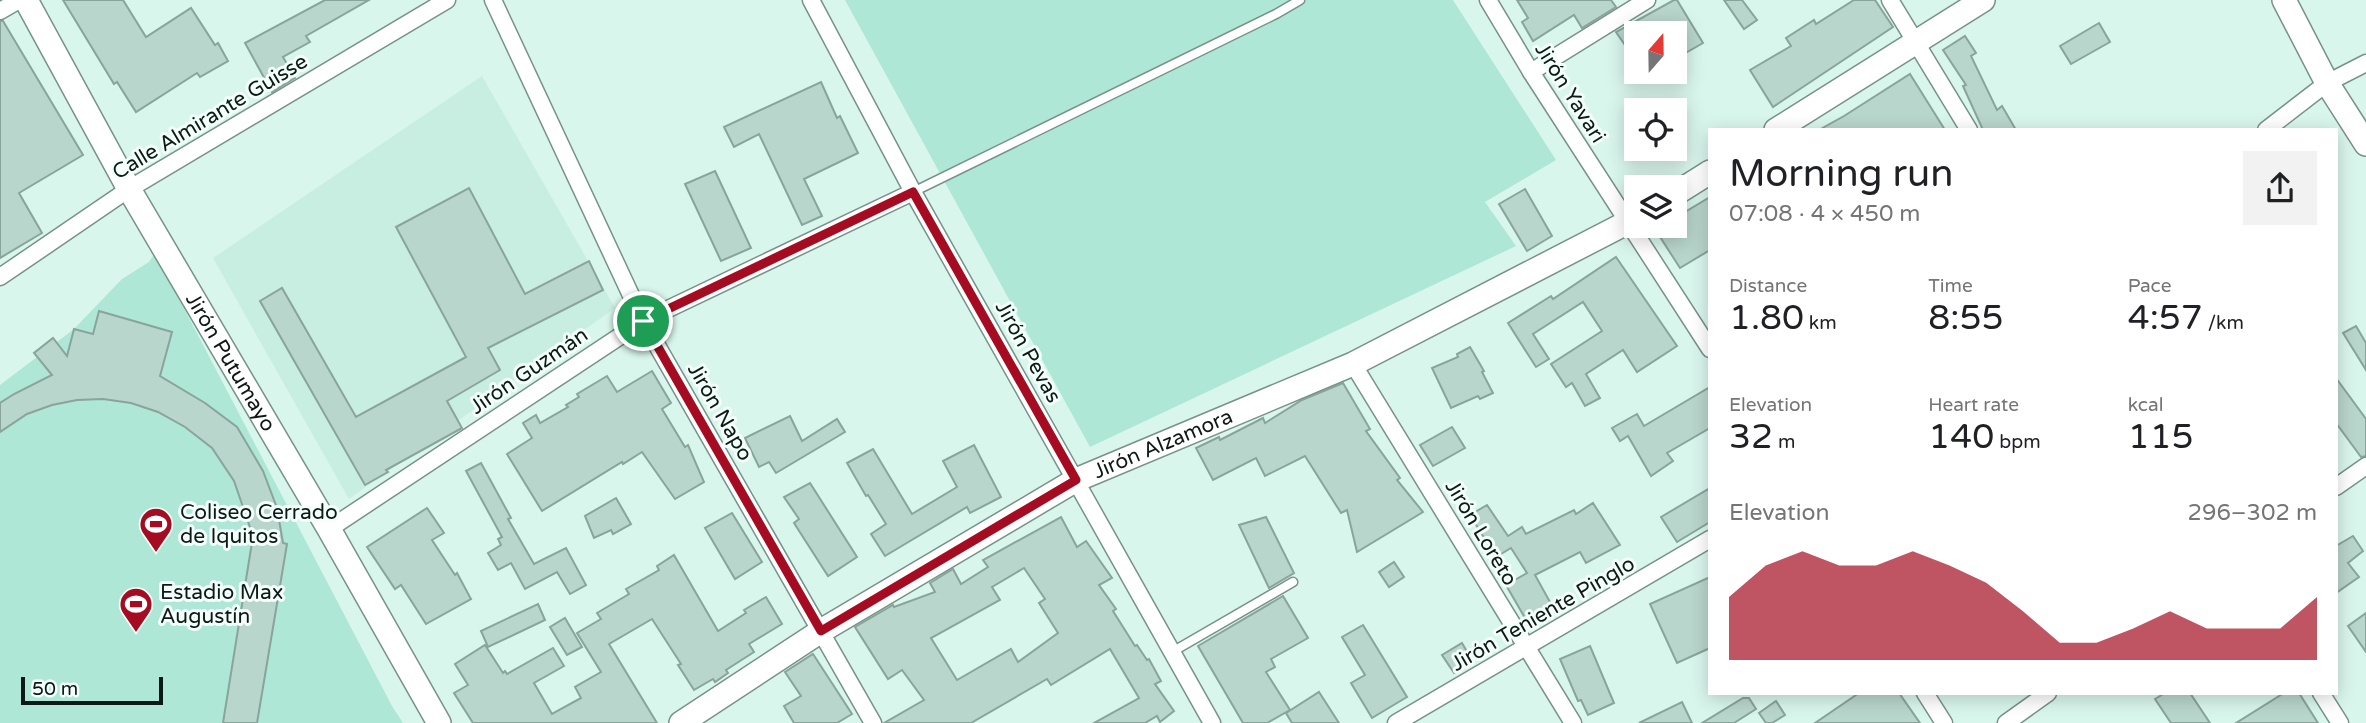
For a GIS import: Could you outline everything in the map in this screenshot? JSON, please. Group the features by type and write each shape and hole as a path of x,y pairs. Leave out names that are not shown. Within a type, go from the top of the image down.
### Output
{"street":[{"path":"0,11 19,0"},
{"name":"Jirón Putumayo","path":"26,0 129,189 329,529 439,723"},
{"name":"Calle Almirante Guisse","path":"0,277 129,189 447,0"},
{"name":"Jirón Napo","path":"493,0 643,321 873,723"},
{"name":"Jirón Pevas","path":"811,0 913,192 1212,723"},
{"name":"Jirón Yavari","path":"1488,0 1531,72 1624,209"},
{"path":"1531,72 1647,0"},
{"path":"1891,0 1968,128"},
{"path":"1779,128 1983,0"},
{"path":"2284,0 2327,83 2366,144"},
{"path":"2269,128 2327,83 2366,63"},
{"path":"1687,186 1708,173"},
{"name":"Jirón Guzmán","path":"329,529 643,321 913,192"},
{"name":"Jirón Alzamora","path":"681,723 821,631 1076,480 1353,364 1624,225"},
{"name":"Jirón Yavari","path":"1642,238 1708,346"},
{"name":"Jirón Loreto","path":"1353,364 1573,723"},
{"path":"2338,486 2366,466"},
{"name":"Jirón Teniente Pinglo","path":"1396,723 1708,540"},
{"path":"1926,695 1944,723"},
{"path":"2006,723 2045,695"},
{"path":"2322,695 2340,723"}],"lane":[{"path":"913,192 1300,0"},
{"path":"1172,653 1293,582"}],"shaded area":[{"path":"845,0 1453,0 1556,160 1485,202 1516,246 1090,447"},
{"path":"482,76 615,308 349,499 213,258"},
{"name":"Coliseo Cerrado de Iquitos","path":"155,253 403,723 0,723 0,385 74,329 122,279 149,262"}],"building":[{"path":"63,0 123,0 146,37 191,8 215,45 218,43 228,61 200,77 197,73 136,112 117,82 114,84"},
{"path":"325,0 369,0 306,36 310,42 283,57 295,78 272,92 245,43"},
{"path":"1517,0 1611,0 1616,7 1582,28 1574,15 1533,41 1522,22 1528,18"},
{"path":"1677,0 1703,43 1687,52 1687,21 1636,21"},
{"path":"1724,0 1742,0 1757,20 1744,29"},
{"path":"1854,0 1875,0 1893,27 1773,107 1750,70 1791,46 1786,38 1814,20 1816,24"},
{"path":"0,21 3,21 83,155 19,193 42,233 0,258"},
{"path":"2099,23 2110,42 2071,64 2060,46"},
{"path":"1624,28 1624,44 1616,32"},
{"path":"1965,36 1976,53 1971,56 1997,110 2002,106 2015,128 1982,128 1963,86 1966,85 1943,50"},
{"path":"1910,74 1944,128 1823,128"},
{"path":"821,82 837,118 840,116 858,153 804,179 822,216 802,225 759,134 734,147 724,127"},
{"path":"715,171 751,248 721,261 685,184"},
{"path":"469,188 525,294 589,261 603,290 488,348 500,370 447,401 462,428 386,470 388,472 365,485 260,301 282,288 356,417 466,357 396,227"},
{"path":"1525,189 1552,236 1527,251 1499,204"},
{"path":"1708,198 1708,251 1680,268 1661,238 1687,238 1687,211"},
{"path":"1616,257 1677,346 1637,372 1623,350 1586,374 1600,398 1585,406 1572,383 1566,387 1551,364 1602,331 1583,302 1533,334 1549,359 1536,367 1508,323 1551,296 1553,299"},
{"path":"99,311 172,332 160,376 205,403 237,427 263,471 277,508 283,543 287,544 257,723 223,723 253,536 234,481 212,448 185,427 158,412 131,403 103,399 52,405 27,414 0,432 0,403 52,375 34,353 53,338 67,356 74,329 93,334"},
{"path":"2356,326 2366,343 2366,370 2343,333"},
{"path":"1470,347 1493,393 1480,399 1478,396 1451,408 1432,368 1458,357 1457,354"},
{"path":"652,371 671,403 662,409 685,447 688,445 704,482 675,499 642,452 542,511 507,454 532,438 523,423 536,415 540,423 568,407 566,405 579,397 577,394 607,376 617,392"},
{"path":"2338,381 2366,419 2366,456 2361,457 2338,426"},
{"path":"1343,383 1370,429 1366,431 1400,478 1397,480 1423,512 1357,552 1347,510 1341,513 1305,456 1265,476 1256,458 1213,480 1196,448 1219,437 1220,440 1263,418 1265,423 1302,400"},
{"path":"1708,388 1708,429 1667,453 1673,461 1651,476 1628,436 1620,441 1612,428 1637,414 1644,426"},
{"path":"790,416 802,441 837,419 845,432 776,473 769,462 759,467 745,438"},
{"path":"1452,427 1465,448 1433,466 1420,445"},
{"path":"974,445 1001,497 970,513 967,507 885,556 871,534 886,524 847,463 873,449 912,514 957,487 943,461"},
{"path":"481,463 511,518 508,519 534,564 566,548 586,585 570,594 557,572 525,589 511,563 498,570 488,553 501,545 498,539 502,537 466,471"},
{"path":"810,483 857,557 828,576 794,523 799,519 784,497"},
{"path":"1708,489 1708,523 1677,542 1661,517"},
{"path":"616,498 631,524 613,534 611,530 594,538 585,516"},
{"path":"1593,503 1620,545 1586,563 1580,552 1535,575 1555,611 1529,625 1506,585 1527,573 1511,548 1496,557 1470,515 1487,505 1508,536 1522,527 1526,534 1574,510 1576,514"},
{"path":"427,508 444,533 432,540 455,575 457,573 471,599 426,624 401,585 395,589 367,547"},
{"path":"732,513 762,562 735,579 705,528"},
{"path":"1061,517 1077,547 1086,541 1112,578 1099,585 1116,609 1113,611 1135,646 1149,659 1161,681 1155,684 1174,711 1160,722 1157,716 1145,723 1094,723 1139,698 1110,649 1051,685 1047,679 971,723 884,723 924,700 902,670 888,679 855,627 893,605 894,607 935,592 930,583 953,569 961,584 988,567 983,560","holes":["1024,568 1045,599 1039,603 1058,633 1018,662 1011,649 957,680 931,638 1000,600 992,587"]},
{"path":"1266,517 1294,573 1269,588 1239,525"},
{"path":"2353,536 2363,551 2348,563 2359,577 2338,592 2338,545"},
{"path":"674,555 718,631 746,613 744,610 766,597 782,624 749,644 754,652 726,670 728,673 715,682 713,679 694,690 652,619 609,644 657,723 473,723 454,693 468,685 455,664 485,645 503,673 505,671 507,674 553,648 564,666 534,683 552,714 581,698 575,687 601,672 577,633 601,619 597,613 629,594 626,589 659,570 657,566"},
{"path":"1394,562 1404,577 1389,587 1379,572"},
{"path":"1708,578 1708,649 1677,663 1650,604"},
{"path":"1283,596 1308,638 1271,659 1275,667 1266,672 1290,710 1267,723 1243,723 1198,646"},
{"path":"538,604 545,620 488,647 481,631"},
{"path":"2366,613 2366,652 2348,626"},
{"path":"565,618 582,647 567,655 550,627"},
{"path":"1363,625 1407,697 1372,718 1351,683 1365,675 1342,637"},
{"path":"1462,643 1473,662 1454,673 1442,655"},
{"path":"1590,646 1614,703 1588,715 1581,700 1578,701 1560,659"},
{"path":"813,654 852,714 837,723 794,723 784,706 801,696 785,672"},
{"path":"1319,692 1339,723 1292,723 1286,713"},
{"path":"1856,695 1900,695 1920,723 1815,723"},
{"path":"2162,695 2191,695 2210,723 2171,723 2155,699"},
{"path":"2281,695 2300,695 2318,723 2236,723"},
{"path":"1743,698 1749,698 1756,709 1734,723 1702,723"},
{"path":"1776,701 1785,715 1772,723 1766,723 1759,713"},
{"path":"1682,702 1692,723 1639,723"}],"place":[{"name":"Coliseo Cerrado de Iquitos","path":"156,554"},
{"name":"Estadio Max Augustín","path":"136,634"}],"route":[{"path":"913,192 1076,480 821,631 643,321 913,192"}]}
